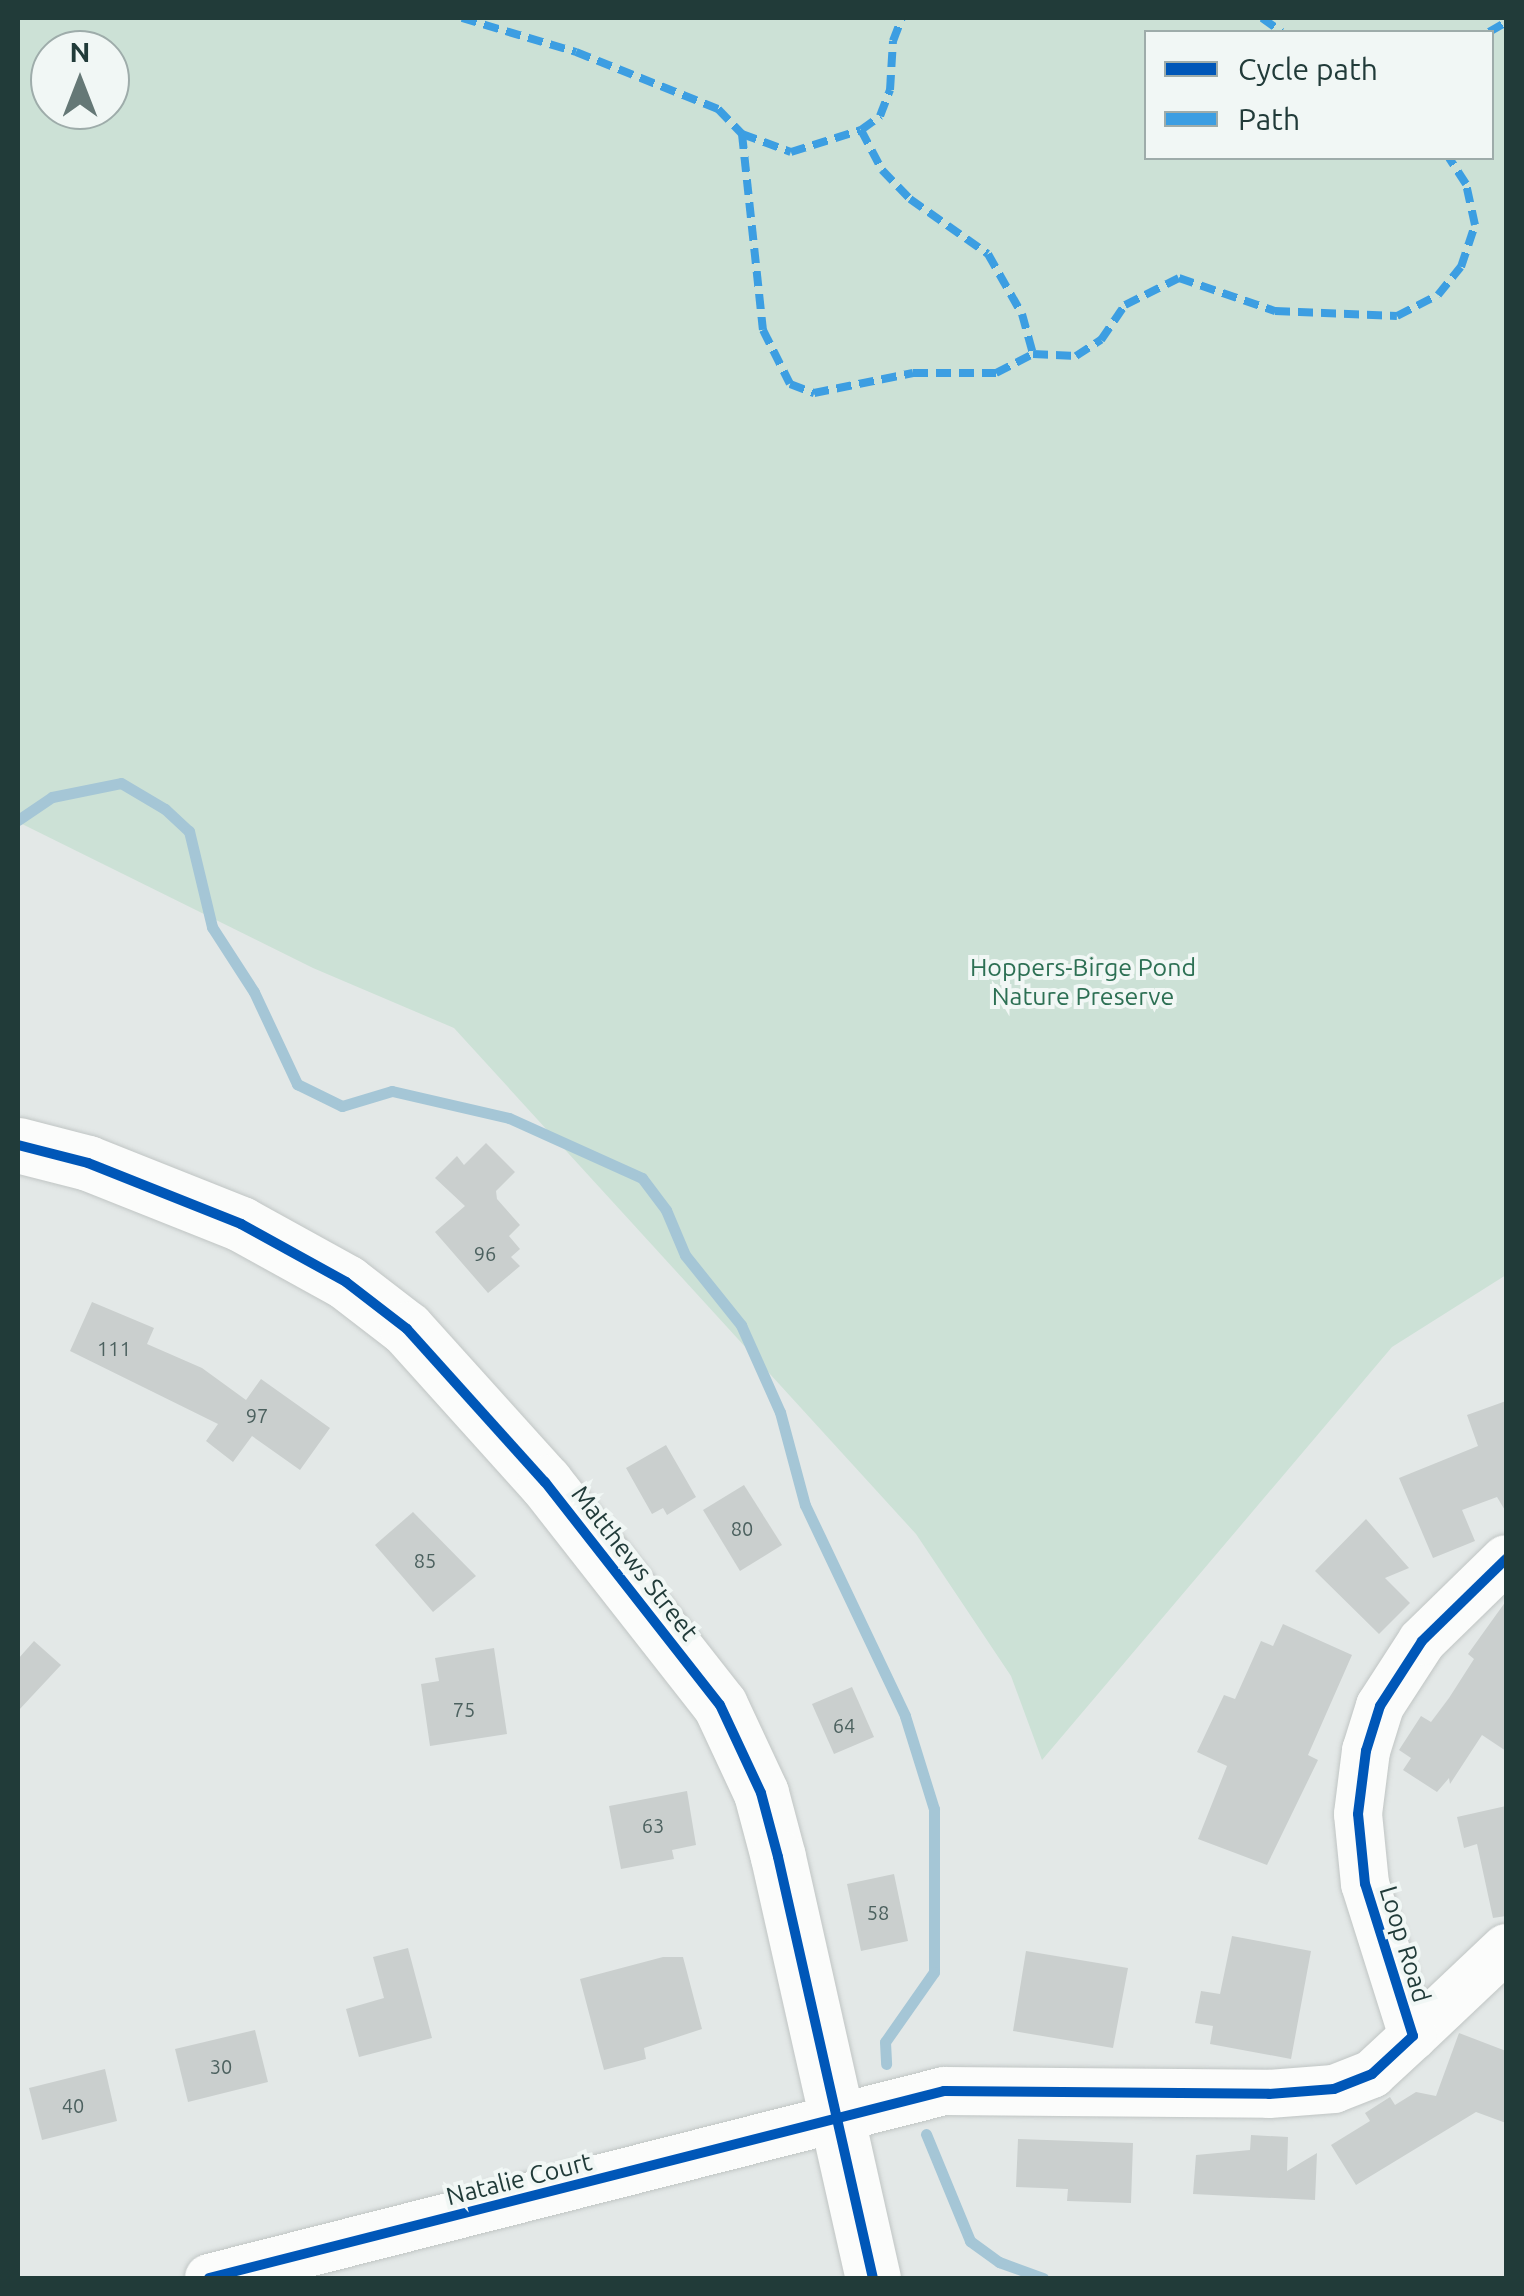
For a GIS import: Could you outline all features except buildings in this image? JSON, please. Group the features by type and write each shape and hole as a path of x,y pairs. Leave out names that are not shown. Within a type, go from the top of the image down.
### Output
{"street":[{"name":"Matthews Street","path":"18,1145 88,1163 241,1224 346,1282 407,1329 545,1482 720,1705 744,1751 778,1858 874,2278"},
{"name":"Loop Road","path":"1413,2036 1365,1884 1358,1814 1366,1751 1380,1706 1422,1641 1506,1559"},
{"name":"Loop Road","path":"840,2117 944,2090 1269,2094 1334,2088 1372,2074 1506,1948"},
{"name":"Natalie Court","path":"209,2278 840,2117"}],"green space":[{"name":"Hoppers-Birge Pond Nature Preserve","path":"18,18 1506,18 1506,1275 1392,1347 1042,1760 1011,1676 916,1534 454,1028 313,968 18,822"}],"waterway":[{"path":"18,820 52,797 121,783 165,809 189,831 212,927 254,992 297,1084 342,1106 392,1091 509,1118 642,1178 666,1210 685,1255 741,1325 780,1412 805,1505 905,1716 934,1809 934,1972 885,2042 886,2064"},
{"path":"926,2134 970,2241 999,2262 1043,2278"}],"marked path":[{"path":"462,18 576,52 718,109 742,134 791,152 861,130 882,170 910,199 988,254 1022,314 1033,354"},
{"path":"861,130 880,116 890,90 893,41 902,18"},
{"path":"1262,18 1279,30"},
{"path":"1492,30 1506,22"},
{"path":"742,134 763,330 790,384 814,393 913,373 996,373 1033,354 1076,356 1101,340 1125,305 1179,278 1275,311 1397,316 1438,295 1461,267 1475,225 1466,184 1450,160"}],"cycle path":[{"path":"18,1145 88,1163 241,1224 346,1282 407,1329 545,1482 720,1705 761,1793 873,2278"},
{"path":"209,2278 944,2091 1269,2094 1334,2089 1372,2074 1413,2036 1365,1884 1358,1814 1366,1751 1380,1706 1422,1641 1506,1559"}]}
